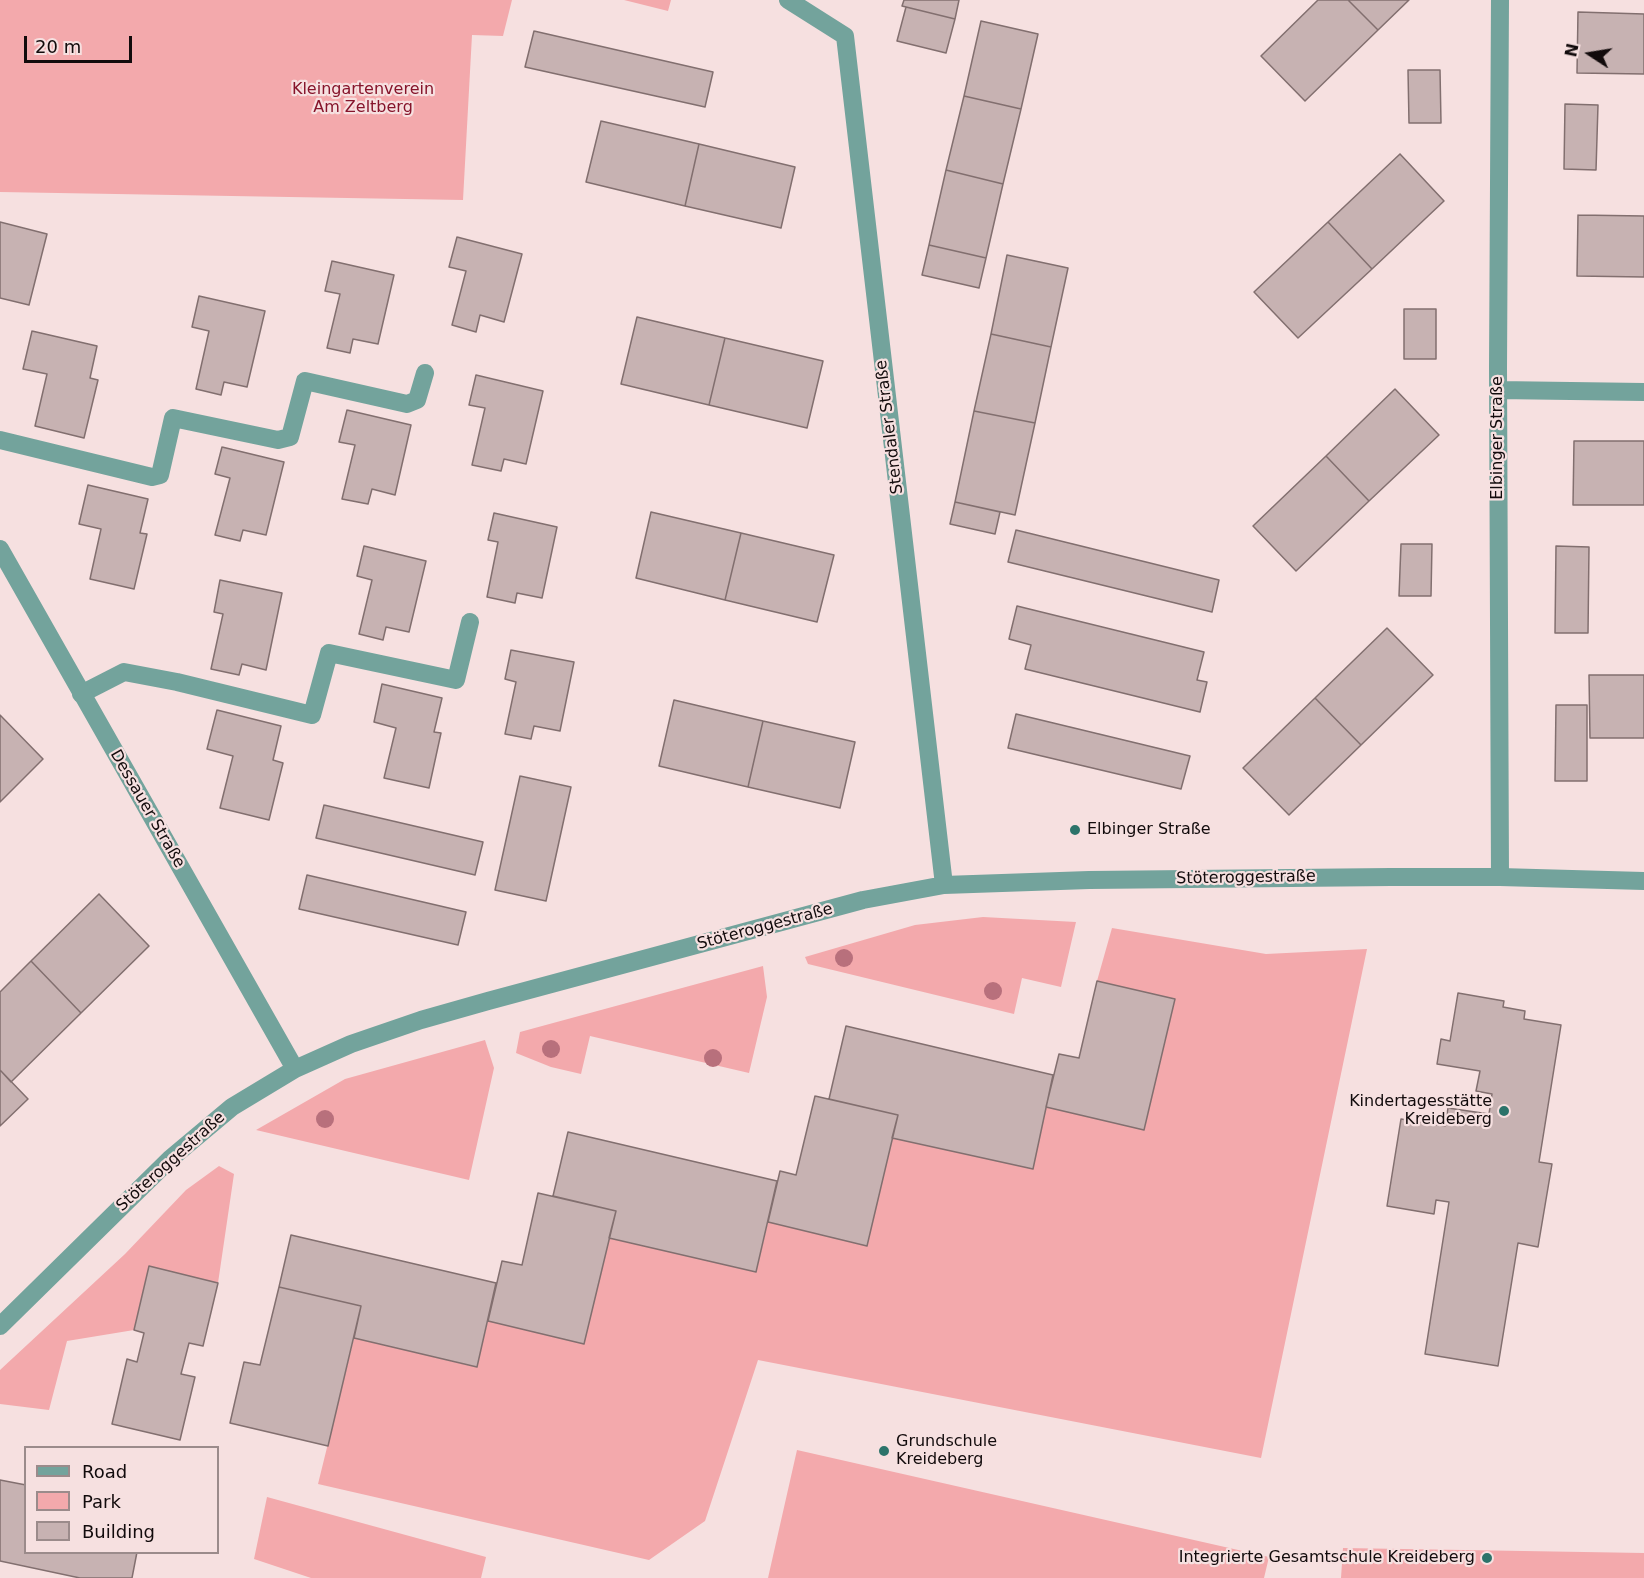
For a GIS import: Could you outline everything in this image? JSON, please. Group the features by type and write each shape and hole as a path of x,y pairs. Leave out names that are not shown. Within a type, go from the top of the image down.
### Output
{"street":[{"name":"Stendaler Straße","path":"788,0 845,36 944,885"},
{"name":"Elbinger Straße","path":"1500,0 1498,390 1500,877"},
{"path":"0,440 152,477 160,475 173,418 278,440 290,437 305,381 407,404 417,400 425,373"},
{"path":"1498,390 1644,392"},
{"name":"Dessauer Straße","path":"0,549 295,1069"},
{"path":"81,693 124,672 177,682 312,715 328,653 456,680 470,622"},
{"name":"Stöteroggestraße","path":"0,1326 170,1159 232,1107 295,1069 351,1044 421,1020 488,1001 863,900 944,885 1079,880 1500,877 1644,881"}],"green space":[{"name":"Kleingartenverein Am Zeltberg","path":"0,0 512,0 503,36 472,35 463,200 0,192"},
{"path":"624,0 671,0 668,11"},
{"path":"983,917 1076,922 1061,987 1022,978 1014,1014 808,964 805,957 915,925"},
{"path":"1112,928 1266,954 1367,949 1261,1458 758,1360 705,1521 649,1560 318,1484 354,1338 476,1367 488,1321 584,1344 609,1238 756,1272 768,1222 867,1245 892,1138 1033,1169 1046,1107 1144,1130 1175,999 1097,981"},
{"path":"763,966 767,997 749,1073 590,1036 581,1074 551,1067 516,1053 520,1032"},
{"path":"485,1040 494,1068 469,1180 256,1130 345,1079"},
{"path":"219,1166 234,1174 218,1283 149,1267 134,1330 67,1341 49,1410 0,1404 0,1370 125,1254 186,1190"},
{"path":"797,1450 1269,1557 1264,1578 768,1578"},
{"path":"267,1497 486,1557 481,1578 311,1578 254,1559"},
{"name":"Integrierte Gesamtschule Kreideberg","path":"1343,1548 1644,1553 1644,1578 1341,1578"}],"building":[{"path":"904,0 959,0 955,19 902,6"},
{"path":"1318,0 1348,0 1378,30 1305,101 1261,56"},
{"path":"1348,0 1409,0 1378,30"},
{"path":"906,7 955,19 946,53 897,41"},
{"path":"1578,12 1644,14 1644,74 1577,73"},
{"path":"981,21 1038,34 1021,109 964,96"},
{"path":"534,31 713,72 705,107 525,67"},
{"path":"1408,70 1440,70 1441,123 1409,123"},
{"path":"964,96 1021,109 1003,184 946,170"},
{"path":"1565,104 1598,105 1596,170 1564,169"},
{"path":"601,121 699,144 685,206 586,182"},
{"path":"699,144 795,167 781,228 685,206"},
{"path":"1400,154 1444,201 1372,269 1328,222"},
{"path":"946,170 1003,184 986,258 929,245"},
{"path":"1578,215 1644,216 1644,277 1577,276"},
{"path":"0,222 47,234 29,305 0,298"},
{"path":"1328,222 1372,269 1298,338 1254,292"},
{"path":"457,237 522,254 504,322 480,315 476,332 452,325 466,271 449,267"},
{"path":"929,245 986,258 979,288 922,275"},
{"path":"1007,255 1068,268 1051,347 991,334"},
{"path":"332,261 394,275 378,344 353,339 350,353 327,348 340,294 325,291"},
{"path":"199,296 265,311 247,387 224,382 221,395 196,389 209,331 192,327"},
{"path":"1404,309 1436,309 1436,359 1404,359"},
{"path":"637,317 725,338 709,405 621,384"},
{"path":"32,331 97,346 90,378 98,380 84,438 35,426 47,374 23,369"},
{"path":"991,334 1051,347 1035,423 974,411"},
{"path":"725,338 823,361 807,428 709,405"},
{"path":"476,375 543,391 526,464 504,459 501,471 472,465 485,408 469,405"},
{"path":"1395,389 1439,435 1369,501 1326,456"},
{"path":"347,410 411,425 395,495 372,489 368,504 342,499 355,445 339,442"},
{"path":"974,411 1035,423 1015,515 955,502"},
{"path":"1574,441 1644,441 1644,505 1573,505"},
{"path":"222,447 284,462 266,535 243,530 240,541 215,535 230,478 215,474"},
{"path":"1326,456 1369,501 1296,571 1253,526"},
{"path":"88,485 148,499 140,533 147,534 134,589 90,579 101,529 79,524"},
{"path":"955,502 1000,512 995,534 950,524"},
{"path":"651,512 741,533 725,600 636,578"},
{"path":"494,513 557,527 542,598 517,593 515,603 487,597 498,542 488,540"},
{"path":"1016,530 1219,580 1212,612 1008,562"},
{"path":"741,533 834,555 817,622 725,600"},
{"path":"1401,544 1432,544 1431,596 1399,596"},
{"path":"364,546 426,561 409,632 386,627 383,640 359,634 372,580 357,576"},
{"path":"1556,546 1589,547 1588,633 1555,633"},
{"path":"220,580 282,593 266,670 242,664 239,675 211,669 223,614 214,612"},
{"path":"1017,606 1204,652 1197,680 1207,682 1200,712 1025,669 1031,645 1009,639"},
{"path":"1387,628 1433,675 1361,745 1315,698"},
{"path":"511,650 574,662 560,731 534,726 531,739 505,734 516,682 505,679"},
{"path":"1589,675 1644,675 1644,738 1590,738"},
{"path":"382,684 442,698 434,732 441,733 429,788 384,778 396,728 374,722"},
{"path":"1315,698 1361,745 1289,815 1243,768"},
{"path":"674,700 763,721 748,787 659,766"},
{"path":"1556,705 1587,705 1587,781 1555,781"},
{"path":"217,710 281,726 273,760 283,763 269,820 220,808 233,756 207,749"},
{"path":"1016,714 1190,756 1181,789 1008,748"},
{"path":"0,715 43,759 0,802"},
{"path":"763,721 855,742 840,808 748,787"},
{"path":"520,776 571,787 546,901 495,890"},
{"path":"324,805 483,842 475,875 316,838"},
{"path":"307,875 466,912 458,945 299,909"},
{"path":"99,894 149,946 81,1013 31,961"},
{"path":"31,961 81,1013 11,1082 0,1070 0,992"},
{"path":"1097,981 1175,999 1144,1130 1046,1107 1059,1054 1079,1058"},
{"path":"1458,993 1504,1001 1503,1007 1525,1011 1524,1019 1561,1025 1539,1162 1552,1164 1538,1247 1518,1243 1498,1366 1425,1354 1449,1202 1436,1200 1434,1214 1387,1206 1401,1119 1445,1126 1448,1108 1489,1114 1492,1094 1476,1091 1480,1071 1437,1064 1441,1039 1450,1041"},
{"path":"846,1026 1053,1075 1033,1169 892,1138 898,1115 829,1099"},
{"path":"0,1070 28,1099 0,1126"},
{"path":"815,1096 898,1115 867,1246 768,1222 780,1171 796,1175"},
{"path":"568,1132 777,1181 756,1272 609,1238 616,1211 553,1196"},
{"path":"538,1193 616,1211 584,1344 488,1321 502,1261 522,1265"},
{"path":"291,1235 496,1283 477,1367 354,1338 361,1306 279,1287"},
{"path":"149,1266 218,1283 203,1346 189,1343 181,1374 195,1377 180,1440 112,1424 127,1359 137,1362 144,1333 134,1330"},
{"path":"279,1287 361,1306 328,1446 230,1423 244,1362 260,1365"},
{"path":"0,1480 24,1485 24,1554 137,1554 132,1578 80,1578 0,1561"}],"place":[{"name":"Elbinger Straße","path":"1075,830"},
{"name":"Kindertagesstätte Kreideberg","path":"1504,1111"},
{"name":"Grundschule Kreideberg","path":"884,1451"},
{"name":"Integrierte Gesamtschule Kreideberg","path":"1487,1558"}]}
